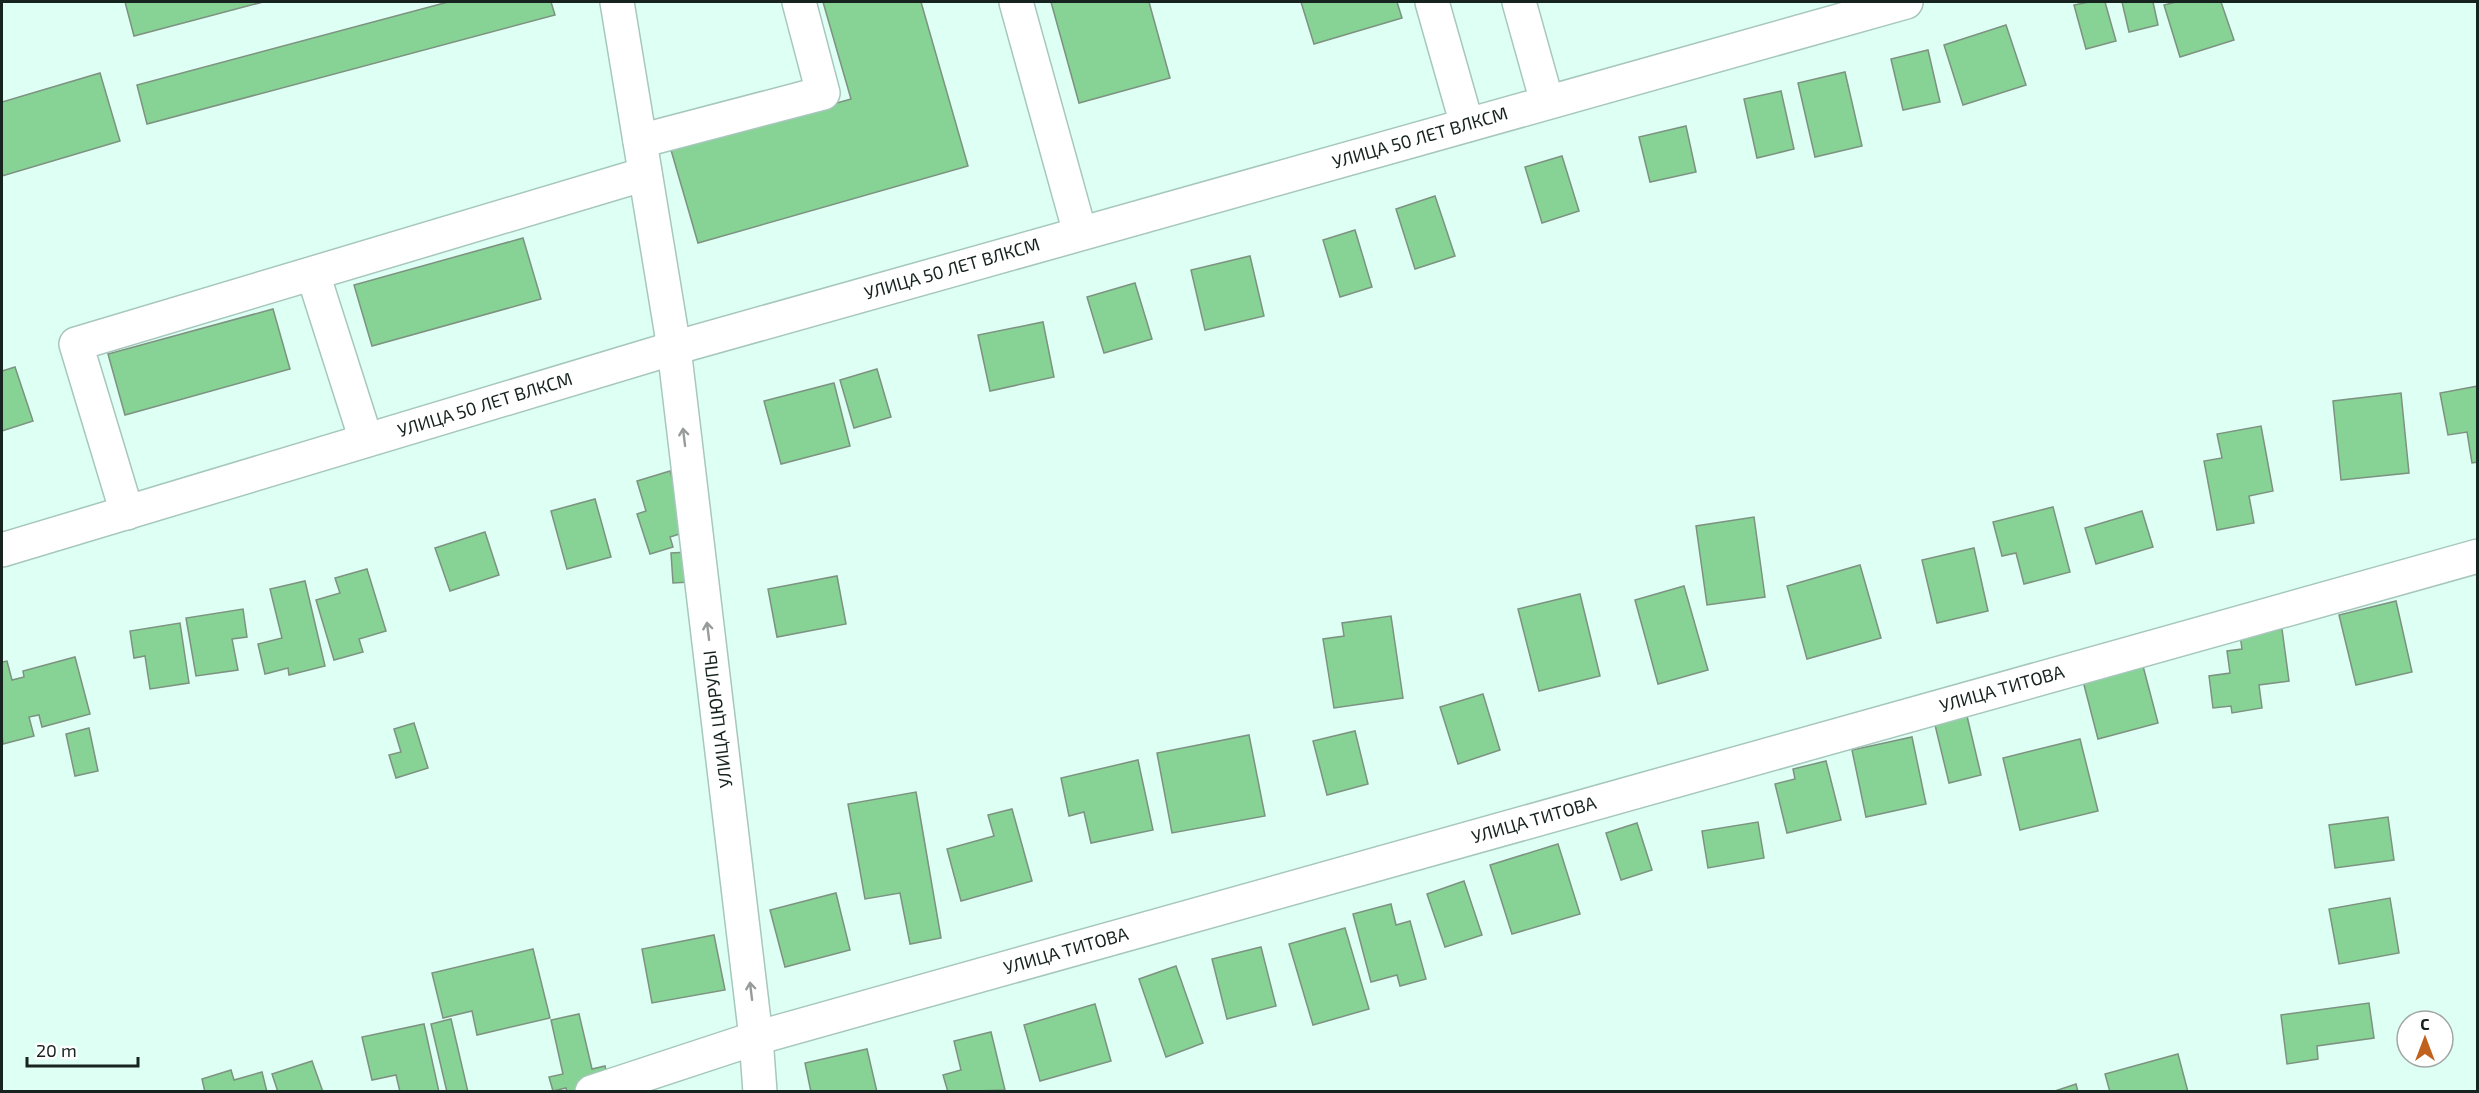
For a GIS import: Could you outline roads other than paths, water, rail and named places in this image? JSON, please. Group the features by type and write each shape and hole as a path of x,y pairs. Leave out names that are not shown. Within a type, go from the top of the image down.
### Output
{"street":[{"name":"УЛИЦА ЦЮРУПЫ","path":"617,2 674,348 756,1038 760,1092"},
{"path":"640,141 823,93 799,2"},
{"path":"1016,2 1080,233"},
{"path":"1432,2 1467,125"},
{"path":"1519,2 1547,102"},
{"name":"УЛИЦА 50 ЛЕТ ВЛКСМ","path":"2,550 674,348 1906,2"},
{"path":"127,513 76,344 645,174"},
{"path":"313,273 366,440"},
{"name":"УЛИЦА ТИТОВА","path":"592,1092 756,1038 2478,556"}]}
